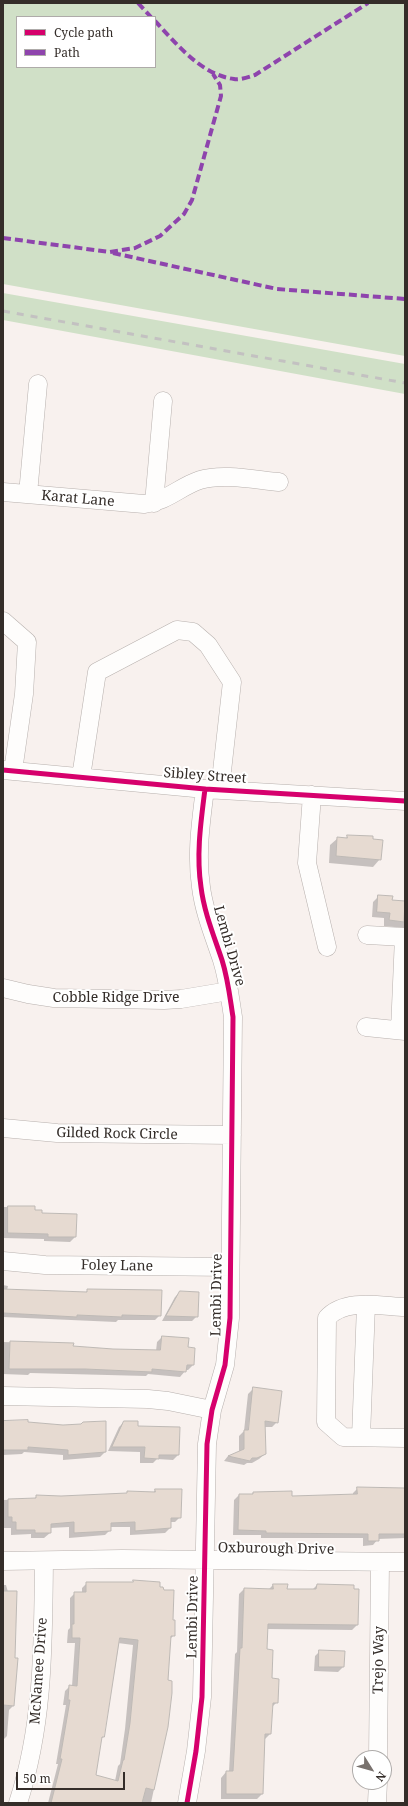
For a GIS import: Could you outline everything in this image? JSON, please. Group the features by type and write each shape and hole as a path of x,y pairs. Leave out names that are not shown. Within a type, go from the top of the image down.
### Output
{"street":[{"path":"28,494 38,384"},
{"path":"154,503 163,401"},
{"name":"Karat Lane","path":"3,492 134,504 154,503 174,495 192,484 212,478 279,482"},
{"name":"Sibley Street","path":"3,621 27,642 24,694 8,770 212,789 405,801"},
{"name":"Lembi Drive","path":"81,777 97,672 177,630 193,632 208,645 232,682 212,789 199,838 201,887 208,919 230,991 233,1017 229,1341 225,1365 212,1410 208,1444 202,1697 196,1751 187,1803"},
{"path":"312,795 307,863 326,947"},
{"path":"366,1027 402,1031 404,984 404,937 367,935"},
{"name":"Cobble Ridge Drive","path":"3,988 54,998 170,999 230,991"},
{"name":"Gilded Rock Circle","path":"3,1128 57,1133 232,1135"},
{"name":"Foley Lane","path":"3,1261 45,1265 230,1267"},
{"path":"361,1437 366,1305"},
{"path":"405,1307 366,1305 349,1306 326,1318 326,1422 343,1437 405,1438"},
{"path":"3,1396 148,1399 168,1401 212,1410"},
{"name":"Oxburough Drive","path":"3,1561 122,1559 405,1562"},
{"name":"McNamee Drive","path":"18,1803 31,1754 38,1715 42,1675 44,1561"},
{"name":"Trejo Way","path":"378,1750 380,1562"},
{"path":"377,1803 378,1790"}],"green space":[{"path":"3,3 405,3 405,356 3,284"},
{"path":"3,293 405,364 405,394 3,320"}],"building":[{"path":"347,835 373,836 373,839 383,840 381,860 336,856 337,837 347,838"},
{"path":"378,895 393,896 392,900 405,901 404,922 389,920 390,913 377,912"},
{"path":"8,1206 35,1206 35,1210 42,1210 42,1213 77,1214 76,1237 48,1237 48,1234 8,1233"},
{"path":"3,1289 87,1292 87,1289 162,1290 161,1316 122,1315 122,1317 77,1315 77,1317 3,1313"},
{"path":"180,1291 199,1292 198,1317 166,1316"},
{"path":"162,1336 189,1338 188,1347 195,1348 194,1365 187,1365 186,1372 152,1369 152,1372 85,1369 9,1369 10,1341 74,1343 73,1346 160,1350"},
{"path":"253,1387 282,1391 278,1423 265,1421 266,1454 257,1458 252,1458 250,1461 228,1456 244,1449 244,1430 248,1430"},
{"path":"28,1420 28,1422 63,1425 106,1421 106,1452 68,1455 68,1450 28,1447 28,1450 3,1450 3,1421"},
{"path":"124,1421 138,1421 138,1426 180,1427 179,1455 159,1455 159,1459 144,1458 145,1447 112,1447"},
{"path":"357,1487 405,1488 405,1534 379,1534 379,1541 368,1541 368,1534 266,1533 266,1531 238,1530 239,1494 253,1494 253,1492 292,1491 292,1496 357,1494"},
{"path":"155,1489 182,1489 181,1518 171,1518 171,1528 135,1531 135,1522 111,1523 111,1531 74,1533 74,1522 51,1524 51,1533 35,1533 35,1530 16,1530 16,1522 12,1522 12,1517 8,1517 8,1499 36,1498 36,1495 61,1496 127,1493 127,1491 155,1492"},
{"path":"133,1580 160,1582 160,1587 163,1587 164,1590 174,1590 173,1620 175,1620 175,1636 171,1636 168,1680 172,1681 172,1693 168,1727 154,1790 146,1788 142,1803 51,1803 62,1759 60,1759 70,1700 68,1700 69,1685 77,1686 80,1638 72,1638 72,1624 74,1624 74,1592 86,1592 86,1582 133,1582","holes":["120,1638 138,1640 130,1723 124,1760 118,1781 96,1775 102,1737 104,1737"]},
{"path":"273,1584 288,1584 287,1589 316,1589 317,1584 354,1585 354,1589 359,1589 358,1625 268,1624 267,1649 273,1650 272,1678 279,1679 278,1703 273,1703 271,1734 265,1734 263,1794 226,1794 226,1771 233,1771 240,1648 242,1648 244,1588 273,1589"},
{"path":"3,1591 17,1591 15,1658 18,1658 14,1706 3,1705"},
{"path":"319,1650 345,1651 344,1667 319,1667"}],"railway":[{"path":"3,311 405,383"}],"marked path":[{"path":"138,3 150,16"},
{"path":"156,22 190,57 200,65 222,76 239,79 255,75 368,3"},
{"path":"3,238 110,252 135,248 160,236 184,214 192,200 221,96 220,85 213,74"},
{"path":"113,253 277,289 405,299"}],"cycle path":[{"path":"3,770 205,789 405,801"},
{"path":"187,1803 196,1751 202,1697 207,1444 212,1410 225,1365 230,1318 233,1017 226,974 202,896 199,850 205,789"}]}
